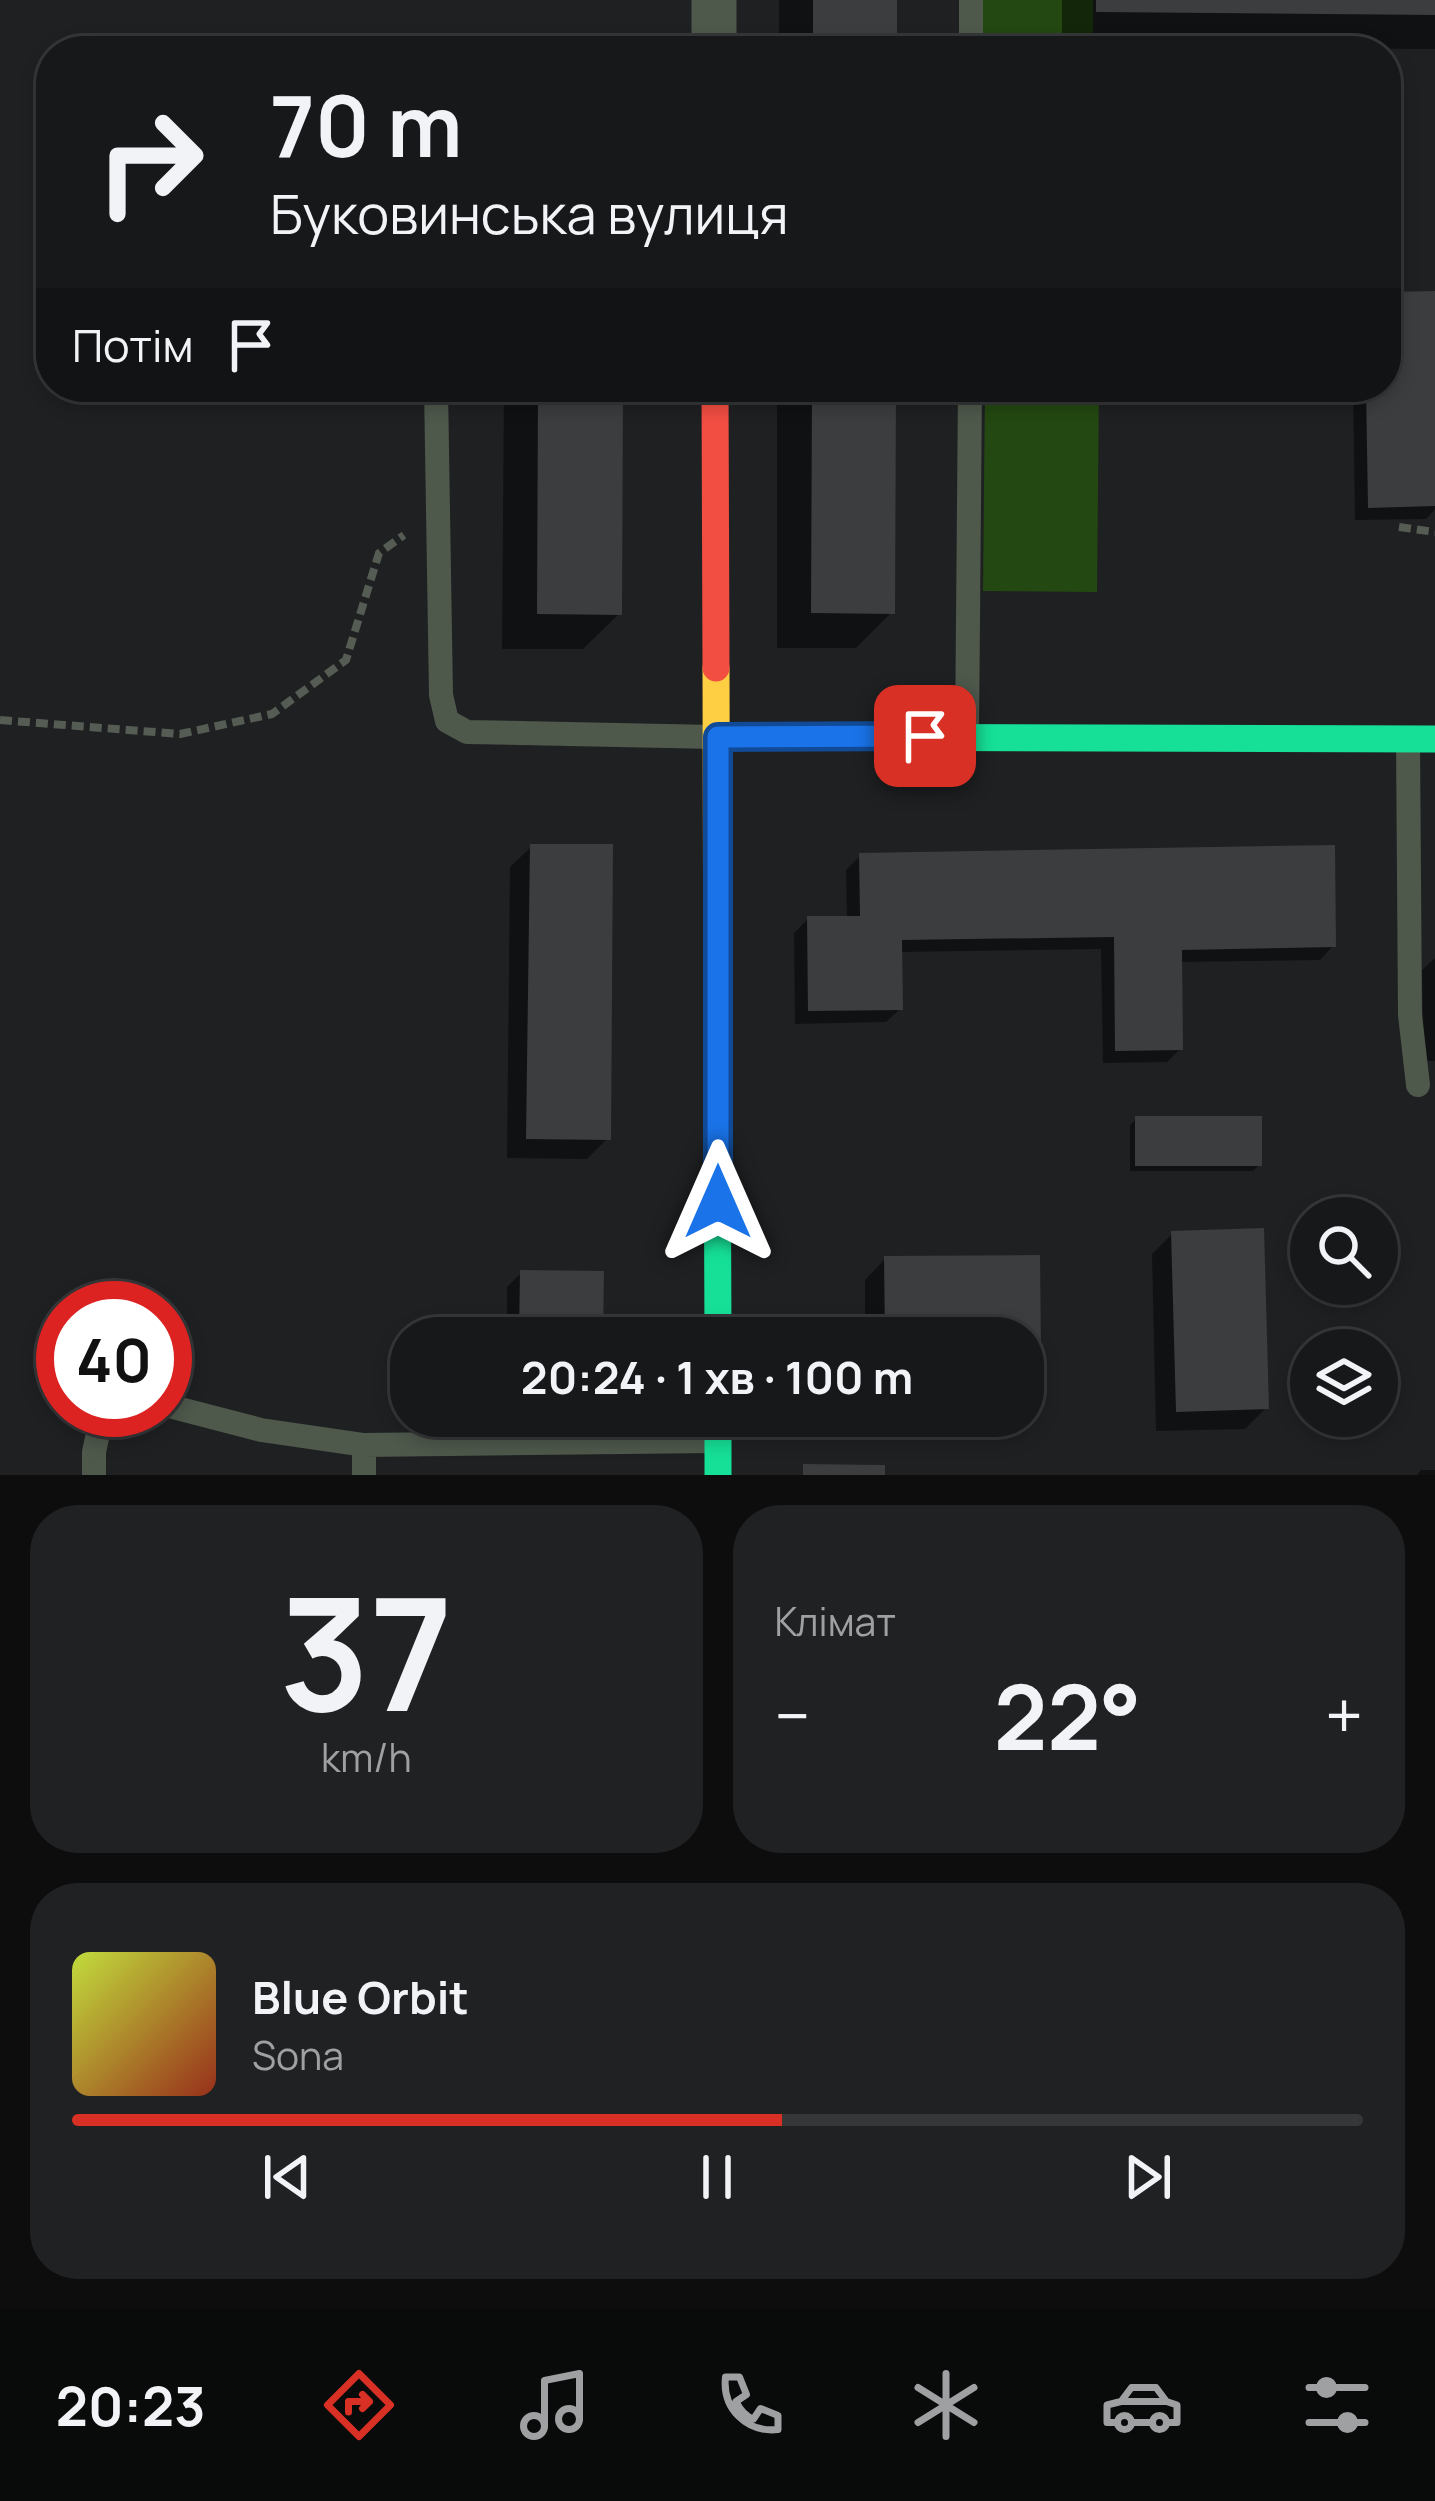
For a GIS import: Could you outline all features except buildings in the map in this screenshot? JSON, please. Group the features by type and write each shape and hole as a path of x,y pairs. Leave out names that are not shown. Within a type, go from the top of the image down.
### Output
{"street":[{"path":"713,0 714,36"},
{"path":"715,402 718,1317"},
{"path":"718,737 1421,738"},
{"path":"718,1437 718,1475"}],"lane":[{"path":"971,0 971,36"},
{"path":"436,402 441,695 447,721 467,732 718,737"},
{"path":"968,736 970,402"},
{"path":"1418,1085 1410,1015 1421,738"},
{"path":"192,1412 261,1430 364,1445 531,1437"},
{"path":"94,1475 97,1437"},
{"path":"364,1445 364,1475"}],"path":[{"path":"0,720 180,734 272,713 346,660 379,554 439,509"},
{"path":"1399,527 1435,532"}],"green space":[{"path":"980,0 1093,0 1093,36 980,36"},
{"path":"985,402 1099,402 1097,592 983,591"}],"traffic: fast":[{"path":"718,737 1435,739"},
{"path":"717,1078 718,1317"},
{"path":"718,1437 718,1475"}],"traffic: slow":[{"path":"716,668 717,1078"}],"traffic: jam":[{"path":"715,402 716,668"}],"route":[{"path":"718,1202 718,737 925,736"}]}
